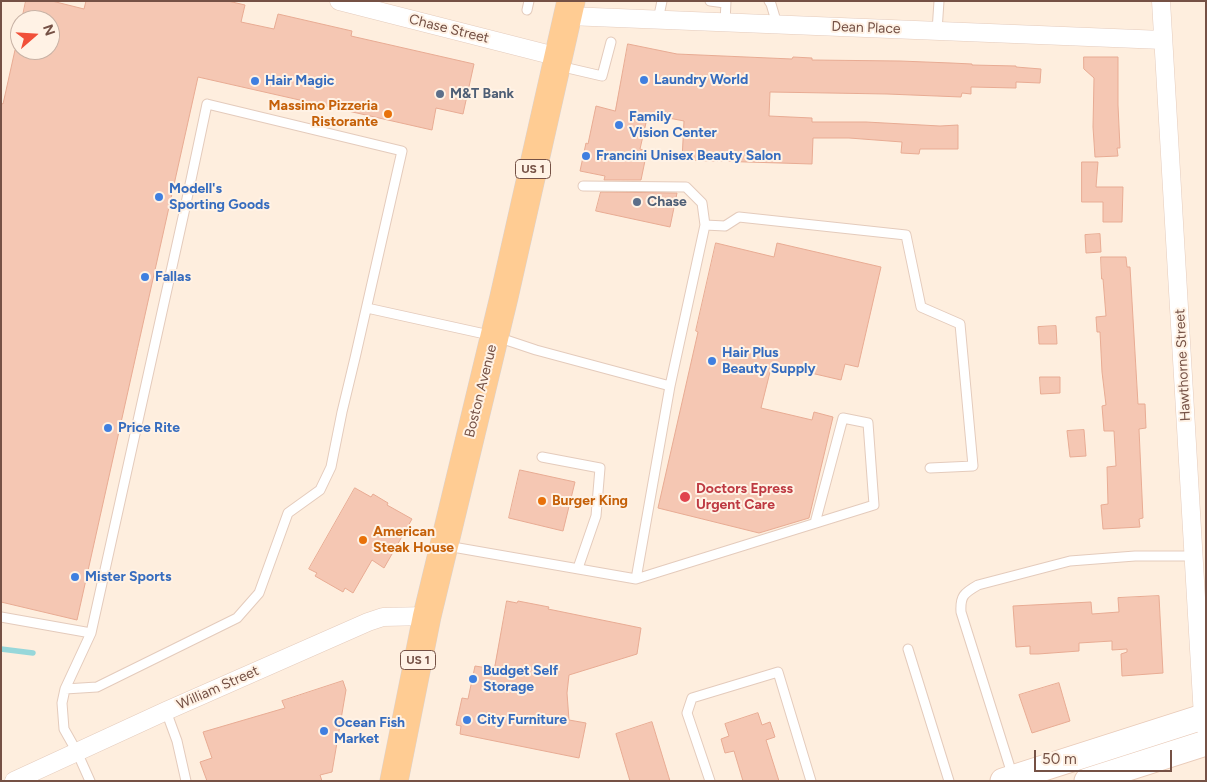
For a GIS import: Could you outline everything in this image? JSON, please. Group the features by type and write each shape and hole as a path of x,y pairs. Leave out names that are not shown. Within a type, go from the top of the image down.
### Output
{"main road":[{"name":"Boston Avenue","path":"394,781 443,545 570,9"},
{"path":"1008,779 1205,721"},
{"path":"1087,781 1206,743"}],"street":[{"name":"Chase Street","path":"339,1 558,61"},
{"name":"Hawthorne Street","path":"1161,1 1205,721"},
{"name":"Dean Place","path":"570,9 658,20 1163,40"},
{"name":"William Street","path":"14,781 166,711 368,622 382,617 427,616"}],"lane":[{"path":"658,20 662,1"},
{"path":"710,1 725,2 725,23"},
{"path":"769,1 777,24"},
{"path":"937,31 938,1"},
{"path":"558,61 602,76 611,42"},
{"path":"65,689 97,687 237,618 259,593 288,512 320,490 331,467 402,152 207,104 91,633 65,689 62,703 64,729 90,781"},
{"path":"583,186 686,186 702,203 705,225 670,386 636,579"},
{"path":"705,225 725,226 739,217 906,235 921,307 960,324 973,466 930,468"},
{"path":"367,308 494,336 536,350 670,386"},
{"path":"443,545 636,579 815,523 874,504 868,423 843,418 815,523"},
{"path":"542,457 600,468 596,516 578,568"},
{"path":"1008,779 961,612 960,600 966,592 978,585 1070,561 1134,556 1194,556"},
{"path":"1,617 91,633"},
{"path":"908,649 949,781"},
{"path":"710,781 687,713 692,698 778,672 811,781"},
{"path":"166,711 177,741 186,781"}],"building":[{"path":"26,1 52,1 84,9 86,1 228,1 245,5 241,22 274,29 278,14 352,31 351,36 474,64 463,114 436,108 432,130 198,77 77,620 1,602 1,103 3,104 13,60 60,60 60,10 24,10"},
{"path":"628,44 677,54 1016,66 1041,69 1040,83 1016,82 1016,88 971,87 971,94 962,93 961,97 770,92 769,116 812,118 812,122 958,125 958,149 920,149 919,154 901,153 902,142 849,138 813,138 812,164 682,160 684,121 648,114 640,149 647,151 641,180 604,180 605,176 580,171 596,106 615,111"},
{"path":"1084,57 1118,57 1120,148 1117,148 1118,156 1095,157 1093,127 1094,78 1084,69"},
{"path":"1082,162 1098,162 1096,187 1123,187 1122,222 1103,222 1103,202 1082,202"},
{"name":"Chase","path":"601,192 677,193 670,227 596,211"},
{"path":"1100,234 1101,252 1086,253 1085,235"},
{"path":"716,243 774,257 777,243 881,267 858,367 845,364 841,380 772,364 761,408 812,420 814,412 833,417 809,518 759,533 658,508"},
{"path":"1101,257 1126,257 1127,267 1130,267 1138,404 1145,404 1146,428 1139,429 1143,518 1139,519 1140,527 1103,529 1101,505 1108,504 1107,467 1116,466 1114,431 1104,431 1102,406 1106,405 1100,332 1097,332 1096,317 1106,316"},
{"path":"1056,326 1057,344 1039,344 1038,327"},
{"path":"1040,377 1060,377 1060,393 1041,394"},
{"path":"1084,430 1086,456 1070,457 1067,431"},
{"name":"Burger King","path":"520,470 575,482 563,531 509,518"},
{"name":"American Steak House","path":"355,488 371,497 373,494 388,503 387,505 412,519 384,568 372,560 353,593 345,588 343,592 315,576 317,573 309,569"},
{"path":"1159,596 1163,673 1122,676 1121,654 1127,652 1127,649 1112,650 1112,641 1079,643 1079,651 1038,654 1030,654 1030,646 1016,647 1013,606 1091,602 1092,614 1119,612 1118,598"},
{"path":"507,601 517,603 518,601 549,607 548,609 641,628 637,654 569,675 567,693 569,720 586,723 579,758 460,734 461,726 456,725 462,698 468,699 475,666 494,669"},
{"path":"343,681 346,690 332,772 320,775 322,781 207,781 200,762 212,758 203,732 285,708 282,701"},
{"path":"1059,683 1070,721 1032,733 1019,695"},
{"path":"758,713 762,725 770,722 775,737 766,740 779,781 743,781 734,751 725,753 721,739 729,736 725,724"},
{"path":"652,722 670,781 630,781 616,734"}],"waterway":[{"path":"1,649 33,653"}],"place":[{"name":"Laundry World","path":"644,80"},
{"name":"Hair Magic","path":"255,81"},
{"name":"M&T Bank","path":"440,94"},
{"name":"Massimo Pizzeria Ristorante","path":"388,114"},
{"name":"Family Vision Center","path":"619,125"},
{"name":"Francini Unisex Beauty Salon","path":"586,156"},
{"name":"Modell's Sporting Goods","path":"159,197"},
{"name":"Chase","path":"637,202"},
{"name":"Fallas","path":"145,277"},
{"name":"Hair Plus Beauty Supply","path":"712,361"},
{"name":"Price Rite","path":"108,428"},
{"name":"Doctors Epress Urgent Care","path":"685,497"},
{"name":"Burger King","path":"542,501"},
{"name":"American Steak House","path":"363,540"},
{"name":"Mister Sports","path":"75,577"},
{"name":"Budget Self Storage","path":"473,679"},
{"name":"City Furniture","path":"467,720"},
{"name":"Ocean Fish Market","path":"324,731"}]}
